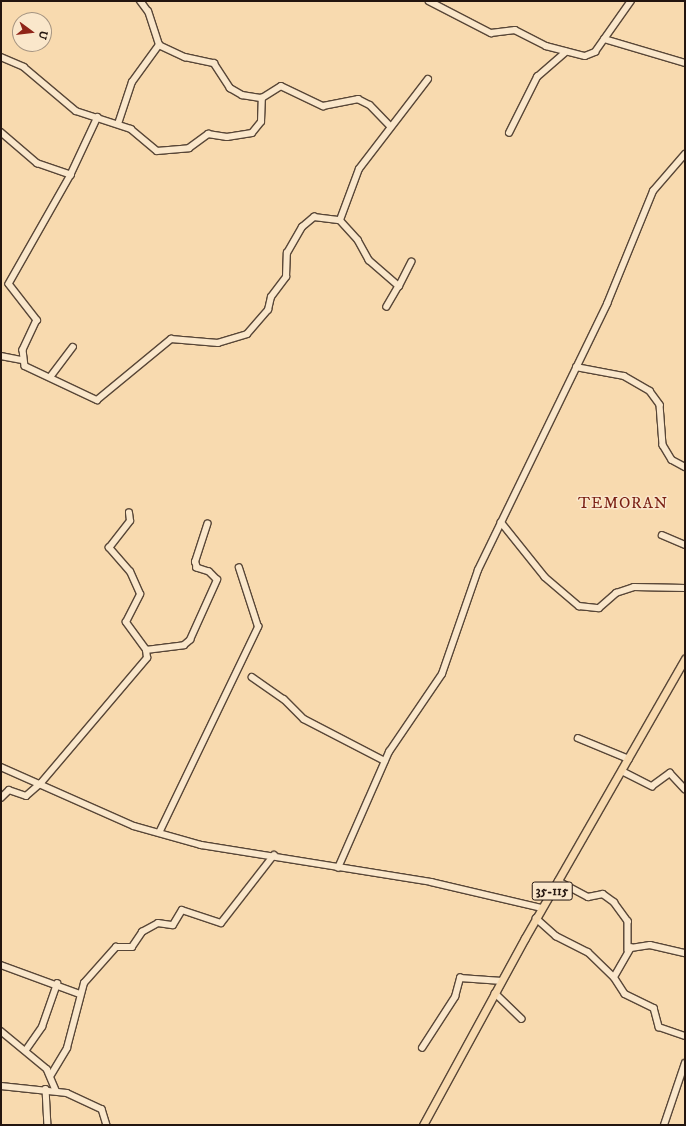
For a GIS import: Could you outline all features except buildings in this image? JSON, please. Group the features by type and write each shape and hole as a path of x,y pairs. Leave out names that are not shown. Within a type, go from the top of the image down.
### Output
{"main road":[{"name":"35-115","path":"423,1125 536,918 629,759 685,659"}],"street":[{"path":"140,1 148,12 159,45 185,57 206,59 221,70 233,91 262,98 281,86 323,106 358,99 370,105 390,126"},
{"path":"429,1 492,33 514,30 546,46 566,52 591,55 631,1"},
{"path":"604,39 685,63"},
{"path":"118,124 132,82 159,45"},
{"path":"509,133 537,77 566,52"},
{"path":"1,57 24,67 76,111 118,124 138,133 157,151 184,150 202,135 227,137 257,130 261,122 262,98"},
{"path":"340,220 359,169 390,126 428,79"},
{"path":"22,360 37,320 9,284 72,175 98,117"},
{"path":"1,132 37,163 72,175"},
{"path":"338,868 385,761 440,678 463,606 501,522 607,304 653,191 685,154"},
{"path":"1,356 22,360 28,368 51,376 97,400 171,339 218,343 247,334 266,314 271,297 285,280 287,253 308,220 329,216 340,220 376,268 399,286"},
{"path":"387,306 412,262"},
{"path":"51,376 73,347"},
{"path":"576,367 624,376 650,391 660,405 663,445 672,460 685,467"},
{"path":"1,798 9,790 26,796 41,783 143,665 146,650 126,622 140,594 130,572 109,548 130,521 129,513"},
{"path":"501,522 546,577 579,606 599,608 616,593 634,587 685,588"},
{"path":"146,650 184,645 190,640 216,580 209,572 197,568 195,562 207,524"},
{"path":"662,535 685,545"},
{"path":"159,833 258,627 238,568"},
{"path":"252,677 284,698 304,719 385,761"},
{"path":"578,738 629,759"},
{"path":"1,767 41,783 134,826 217,849 274,855 338,868 431,882 542,908"},
{"path":"622,771 652,786 670,773 685,789"},
{"path":"51,1075 67,1048 80,994 88,978 116,947 132,947 145,929 158,923 173,925 182,910 206,915 216,922 225,920 274,855"},
{"path":"558,881 588,897 603,894 614,902 628,920 628,950 614,977"},
{"path":"536,918 556,936 582,948 614,977 625,994 654,1008 659,1028 685,1036"},
{"path":"628,950 650,945 685,953"},
{"path":"1,965 57,984 80,994"},
{"path":"422,1048 455,997 460,978 502,981"},
{"path":"26,1050 42,1027 57,984"},
{"path":"495,994 522,1019"},
{"path":"1,1031 26,1050 51,1075 56,1090"},
{"path":"664,1125 685,1063"},
{"path":"1,1086 56,1090 97,1105 106,1113 107,1125"},
{"path":"46,1089 48,1125"}],"district":[{"name":"TEMORAN","path":"623,503"}]}
